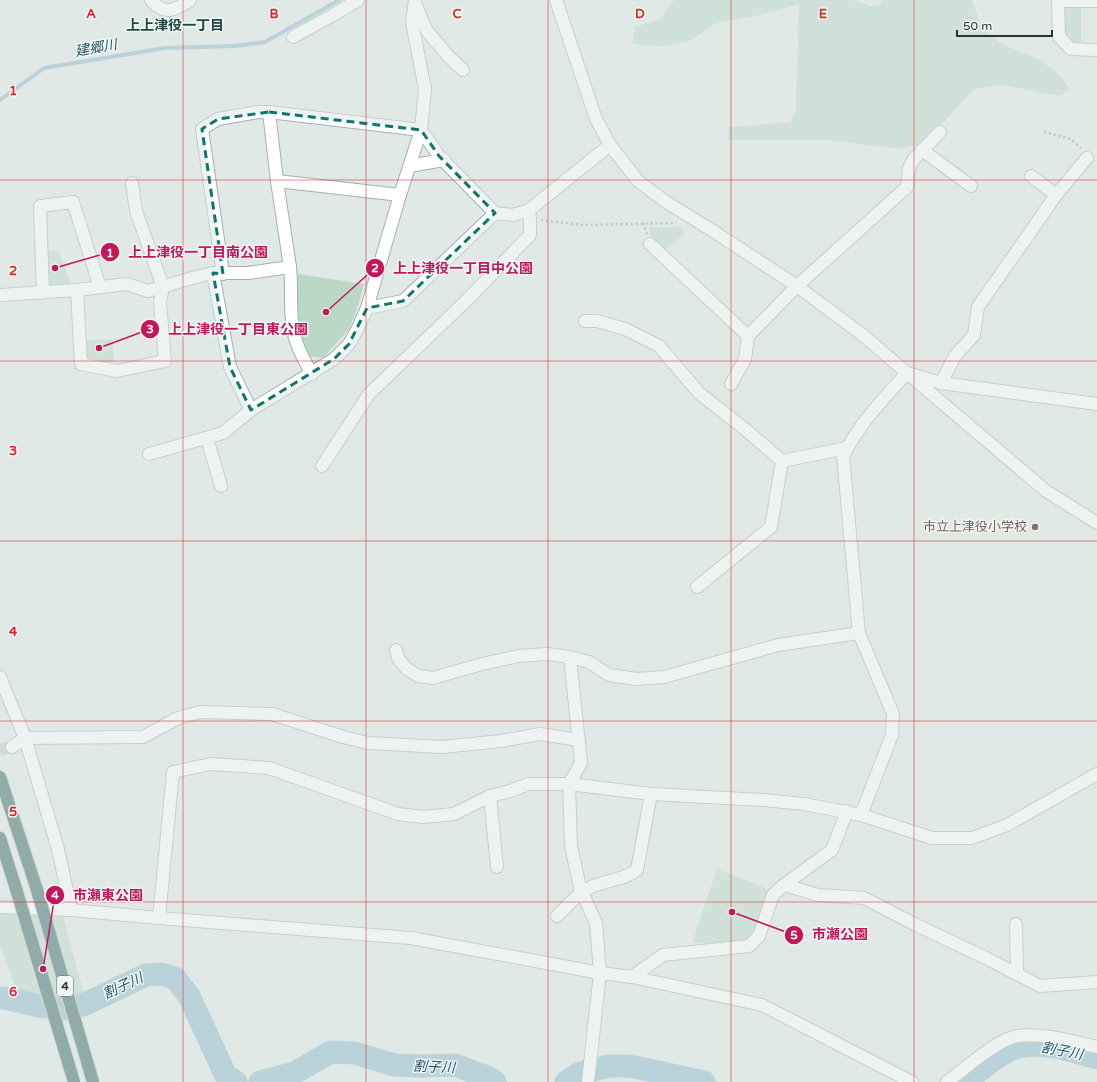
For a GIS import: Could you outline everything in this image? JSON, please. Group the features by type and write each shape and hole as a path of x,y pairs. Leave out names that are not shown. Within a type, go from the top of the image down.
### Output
{"highway":[{"name":"4","path":"0,777 37,890 93,1082"},
{"name":"4","path":"0,838 74,1082"}],"street":[{"path":"151,0 155,5 169,11 178,8 190,0"},
{"path":"293,37 358,0"},
{"path":"556,0 596,119 610,145 638,181 666,202 797,286 864,336 1046,491 1097,523"},
{"path":"415,1 427,31 449,57 463,70"},
{"path":"150,454 223,434 251,410 312,374 334,359 349,344 367,308 400,195 421,130 425,89 412,22 415,1"},
{"path":"1097,1 1058,1 1059,37 1071,50 1097,50"},
{"path":"251,410 230,367 202,128 218,119 258,112 269,112 421,130 444,160 495,213 513,215 530,215 610,145"},
{"path":"269,112 292,286 292,322 300,353 312,374"},
{"path":"731,384 745,360 748,336 797,286 907,186 909,168 914,159 940,132"},
{"path":"922,150 972,186"},
{"path":"941,383 955,356 974,335 978,307 1056,195 1087,158"},
{"path":"409,166 444,160"},
{"path":"1031,176 1056,195"},
{"path":"277,181 400,195"},
{"path":"77,290 81,364 117,370 165,361 160,302 163,287 136,211 132,183"},
{"path":"43,293 40,206 73,202 100,287"},
{"path":"367,308 403,301 495,213"},
{"path":"322,466 369,394 468,299 530,235 530,215"},
{"path":"650,244 748,336"},
{"path":"0,295 43,293 127,284 148,291 218,274 248,273 290,268"},
{"path":"585,321 598,321 625,329 659,346 699,393 782,461"},
{"path":"907,373 941,383 1097,404"},
{"path":"861,815 892,735 893,714 859,634 843,456 870,414 907,373"},
{"path":"207,438 222,486"},
{"path":"782,461 847,448"},
{"path":"697,587 771,527 782,461"},
{"path":"396,650 398,658 406,668 418,676 433,678 482,664 519,656 547,654 570,657 589,662 609,675 637,679 664,676 778,646 859,634"},
{"path":"570,657 581,763 569,784 571,846 580,888 596,923 600,973 588,1081"},
{"path":"0,677 25,738 58,849 70,910"},
{"path":"12,747 25,738 143,737 178,718 200,712 272,714 343,737 368,743 442,747 501,741 540,734 579,740"},
{"path":"159,918 173,772 211,764 269,768 398,814 423,817 454,814 490,796 529,784 569,784 651,794 763,800 804,804 847,811 932,838 972,838 1007,825 1097,774"},
{"path":"557,916 572,901 594,885 630,875 637,870 651,794"},
{"path":"490,796 497,867"},
{"path":"632,977 662,955 750,946 760,936 773,895 784,885 832,850 847,811"},
{"path":"784,885 818,895 864,898 1040,986 1097,982"},
{"path":"0,907 70,910 411,938 600,973 632,977 762,1005 912,1082"},
{"path":"1016,924 1017,974"},
{"path":"947,1082 993,1047 1017,1036 1048,1035 1097,1047"}],"path":[{"path":"1044,132 1071,139 1081,148 1087,158"},
{"path":"530,215 581,225 698,222"}],"highlighted area":[{"path":"269,112 421,130 439,156 495,213 403,301 367,308 349,344 334,359 251,410 230,367 213,273 223,274 202,129 218,119"}],"green space":[{"path":"674,0 853,0 871,6 880,4 882,0 972,0 982,29 1002,44 1040,60 1060,75 1070,89 1060,96 1003,85 974,89 924,143 899,149 830,140 728,140 729,127 790,122 796,110 799,4 756,16 716,23 692,40 663,46 632,44 635,27 660,19"},
{"path":"1061,4 1081,5 1081,44 1071,44 1062,35"},
{"path":"649,227 679,227 685,234 665,249 652,238"},
{"path":"59,251 71,284 50,287 46,283 45,252"},
{"path":"298,274 364,284 358,306 349,329 323,358 307,356 296,319"},
{"path":"85,340 112,340 114,362 90,362 84,356"},
{"path":"717,869 768,889 753,934 745,942 692,943"},
{"path":"0,912 63,917 86,1001 62,1004 37,1001 18,995 0,944"}],"waterway":[{"name":"建郷川","path":"0,100 44,68 165,48 234,46 265,42 339,0"},
{"name":"割子川","path":"0,998 63,1009 83,1005 146,975 161,974 175,978 189,996 226,1076 236,1082"},
{"name":"割子川","path":"966,1082 984,1067 1011,1049 1028,1045 1048,1046 1097,1058"},
{"name":"割子川","path":"260,1082 294,1073 331,1052 355,1053 394,1065 455,1065 487,1077 495,1082"},
{"name":"割子川","path":"566,1082 578,1074 609,1066 630,1066 704,1082"}],"tunnel":[{"path":"0,750 12,747"}],"place":[{"name":"上上津役一丁目南公園","path":"55,268"},
{"name":"上上津役一丁目中公園","path":"326,312"},
{"name":"上上津役一丁目東公園","path":"99,348"},
{"name":"市立上津役小学校","path":"1035,527"},
{"name":"市瀬公園","path":"732,912"},
{"name":"市瀬東公園","path":"43,969"}],"district":[{"name":"上上津役一丁目","path":"175,25"}]}
